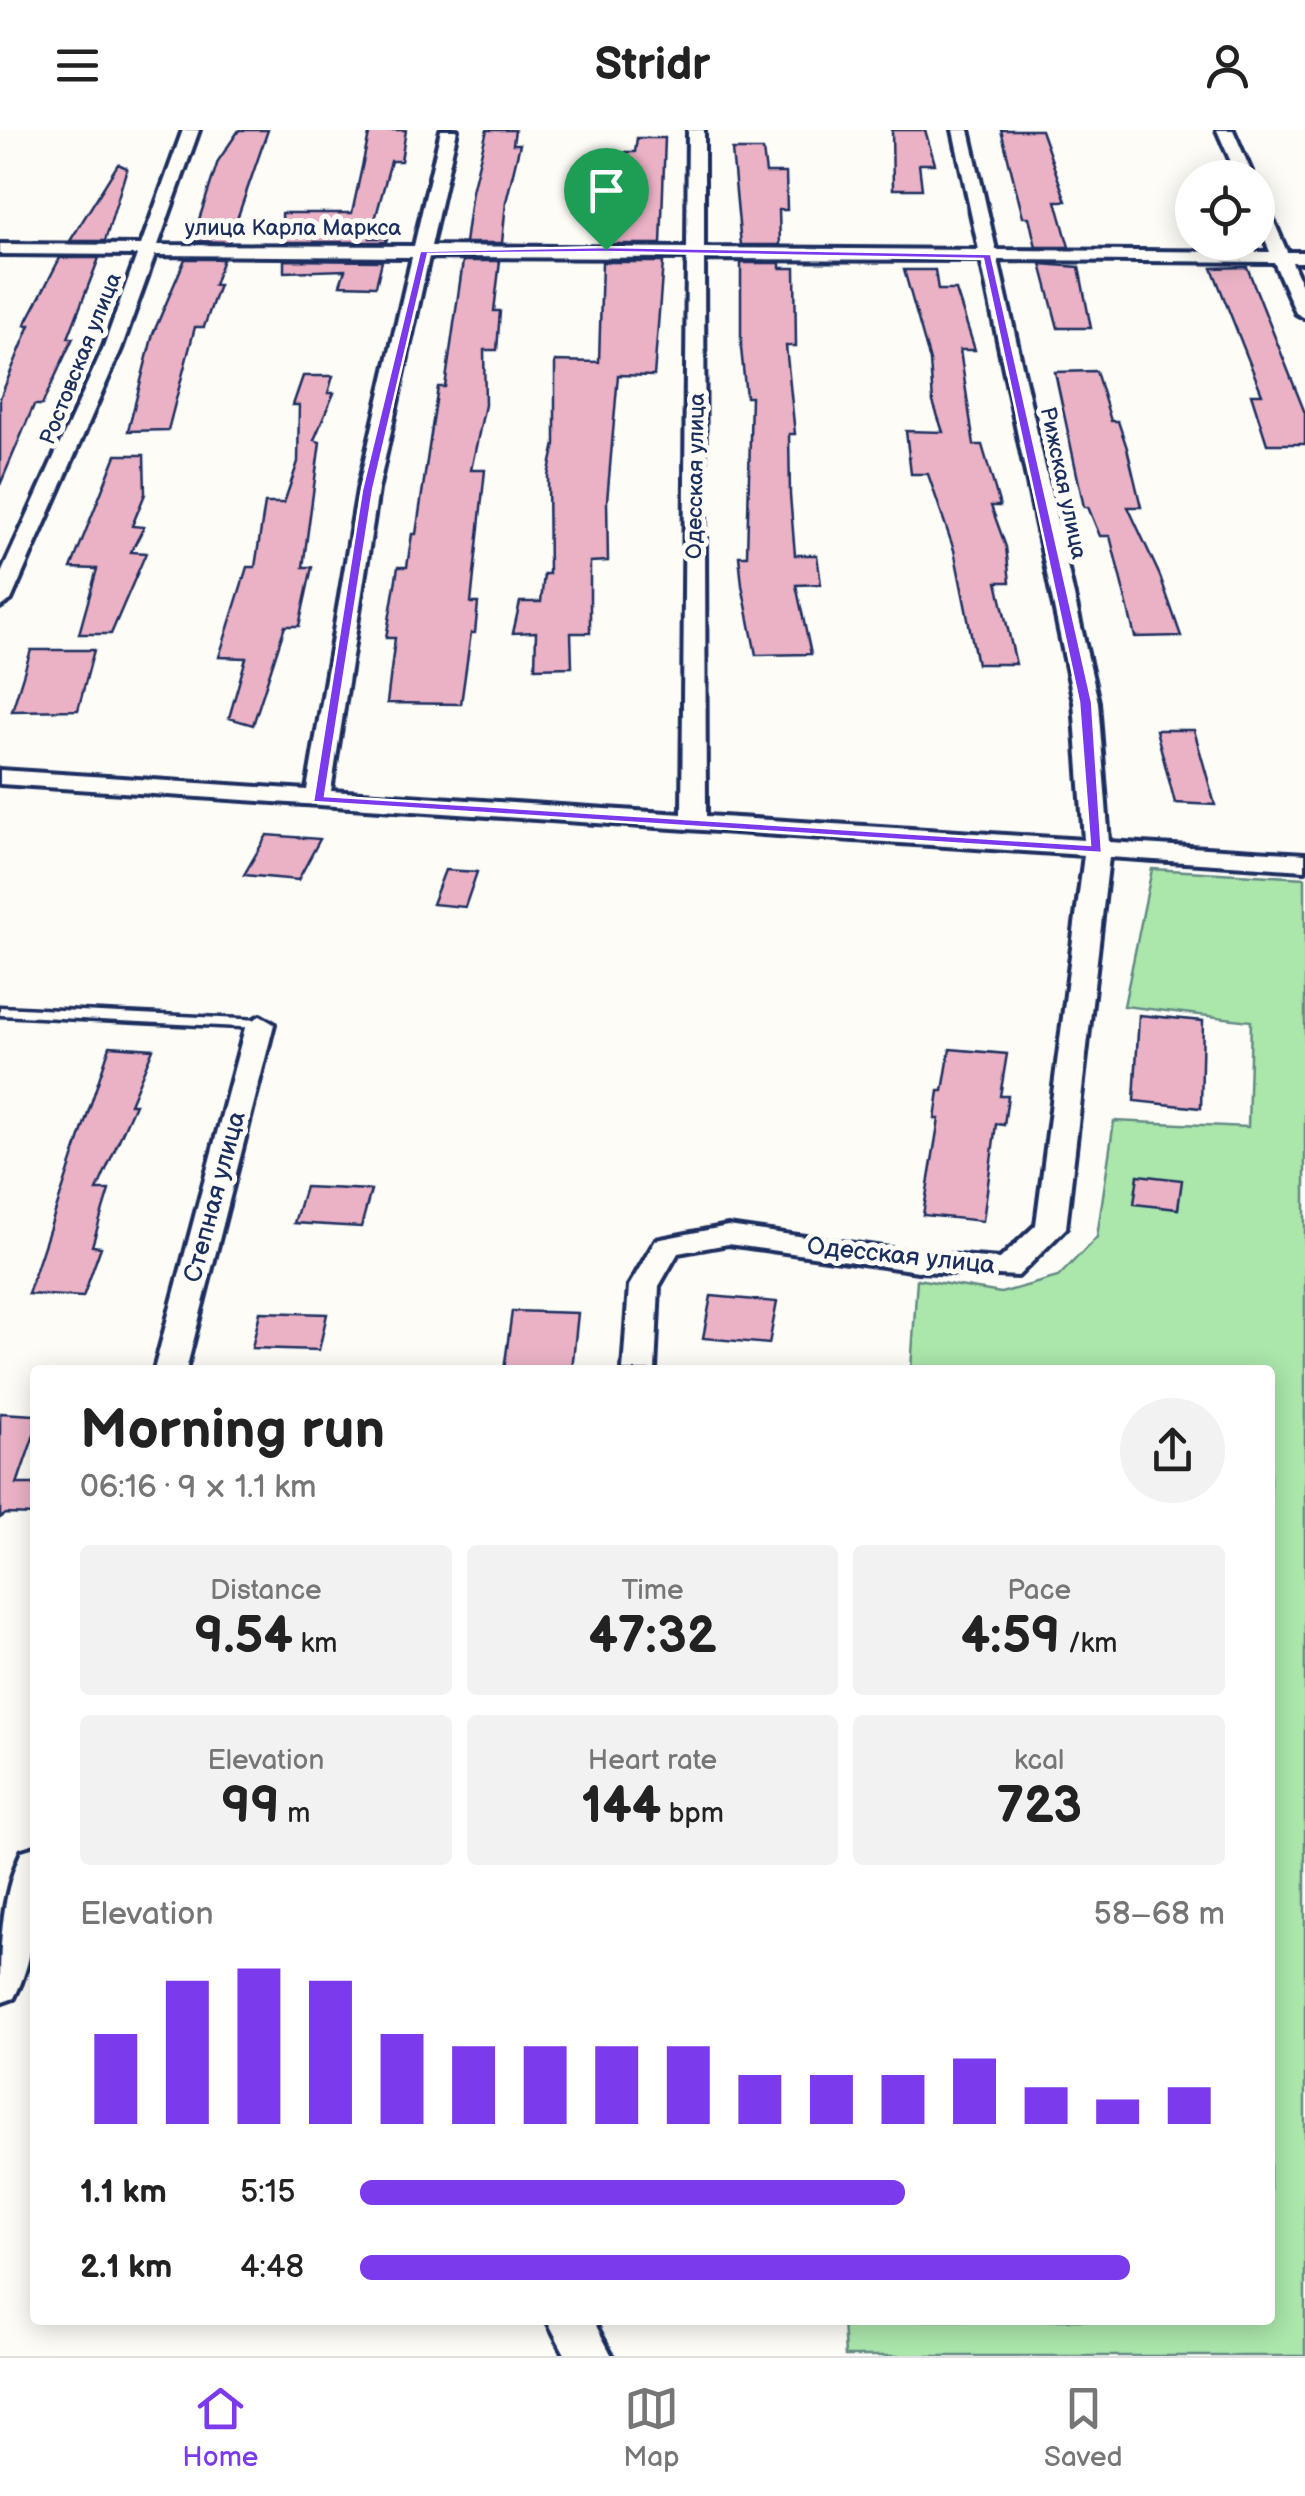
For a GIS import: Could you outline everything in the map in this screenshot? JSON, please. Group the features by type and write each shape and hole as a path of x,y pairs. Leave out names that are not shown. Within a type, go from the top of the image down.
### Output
{"street":[{"name":"Ростовская улица","path":"0,600 112,349 191,130"},
{"path":"318,799 368,490 449,130"},
{"name":"Одесская улица","path":"694,822 699,252 696,130"},
{"name":"Рижская улица","path":"961,130 1086,702 1097,850"},
{"path":"1226,130 1238,160"},
{"path":"1275,244 1305,313"},
{"name":"улица Карла Маркса","path":"0,249 1305,256"},
{"path":"0,777 1305,862"},
{"name":"Одесская улица","path":"639,1365 644,1286 667,1246 728,1235 918,1262 1006,1268 1051,1228 1097,850"},
{"name":"Степная улица","path":"171,1365 260,1024"},
{"path":"0,1987 30,1879"},
{"path":"572,2325 590,2356"}],"lane":[{"path":"0,1011 260,1024"}],"green space":[{"path":"1152,869 1305,878 1305,2356 845,2356 843,2325 1275,2325 1275,1365 911,1365 917,1279 1001,1293 1058,1277 1097,1237 1114,1121 1248,1127 1251,1021 1124,1006"}],"building":[{"path":"239,130 268,130 229,242 192,241 218,161"},
{"path":"370,130 406,130 401,161 391,161 370,238 387,238 386,242 283,242 282,213 352,213"},
{"path":"487,130 515,130 513,144 520,144 506,202 502,243 465,243 472,191"},
{"path":"892,130 925,130 935,164 919,164 922,189 893,189"},
{"path":"1001,130 1041,130 1066,201 1056,201 1069,247 1036,247 1029,217 1023,217"},
{"path":"637,138 665,138 661,244 610,244 615,196 626,196 626,152 635,152"},
{"path":"732,150 763,150 766,173 786,173 787,210 779,210 780,245 741,245"},
{"path":"118,164 127,168 105,241 70,241"},
{"path":"60,258 99,258 68,338 73,338 42,405 34,405 0,485 0,398 30,325 25,325"},
{"path":"185,259 223,259 214,285 219,285 204,327 195,327 168,430 128,431 153,334"},
{"path":"284,260 382,261 376,286 340,285 345,270 284,272"},
{"path":"463,261 500,261 494,311 500,311 497,350 484,350 485,405 471,470 485,470 471,603 478,603 475,633 471,633 461,704 387,703 395,638 386,638 398,567 407,567 412,534 416,534 438,387 445,387"},
{"path":"602,262 663,262 654,376 618,375 607,501 608,561 590,562 590,633 571,633 572,667 535,668 536,632 513,633 520,602 541,602 544,574 549,574 548,476 555,444 555,361 599,362"},
{"path":"741,263 780,263 780,268 795,268 796,346 786,346 795,434 789,434 790,495 795,555 817,555 821,584 796,585 811,654 756,655 742,585 739,556 747,556 751,397 746,397 741,348"},
{"path":"1041,264 1079,267 1091,328 1058,328"},
{"path":"1247,267 1305,413 1305,444 1267,444 1251,394 1262,394 1212,268"},
{"path":"904,270 935,270 938,290 956,290 975,350 960,350 974,445 982,445 1000,506 991,506 1006,547 1010,582 997,582 1016,664 977,664 954,550 928,474 911,474 906,431 943,432 933,402 930,361"},
{"path":"1096,371 1111,421 1118,421 1127,448 1141,507 1128,507 1160,576 1181,636 1135,637 1110,536 1100,536 1088,507 1084,507 1055,372"},
{"path":"303,376 333,376 328,393 334,393 314,440 320,442 303,567 312,567 299,626 285,626 253,725 229,718 246,658 219,657 247,567 255,567 265,503 284,503 298,462 299,405 293,405"},
{"path":"116,455 144,455 145,494 132,526 144,527 131,552 146,553 111,634 79,634 97,569 71,568"},
{"path":"31,650 94,650 78,710 12,711"},
{"path":"1156,730 1194,730 1215,805 1175,803"},
{"path":"267,835 320,839 298,880 244,875"},
{"path":"445,870 477,872 465,907 432,904"},
{"path":"1139,1015 1203,1021 1201,1108 1134,1101"},
{"path":"110,1046 153,1049 130,1104 135,1104 97,1190 109,1190 92,1246 101,1247 83,1297 28,1294"},
{"path":"950,1049 1007,1054 1000,1096 1008,1096 1004,1125 996,1124 983,1221 923,1215 939,1119 935,1119 939,1091 943,1091"},
{"path":"1138,1175 1182,1180 1178,1209 1134,1204"},
{"path":"305,1187 371,1190 361,1227 294,1223"},
{"path":"711,1296 777,1302 769,1344 703,1338"},
{"path":"512,1311 578,1313 573,1365 505,1365"},
{"path":"260,1312 327,1314 319,1350 252,1348"},
{"path":"0,1413 30,1415 30,1446 17,1484 30,1484 30,1515 6,1514 0,1518"}],"route":[{"path":"606,250 987,256 1086,702 1097,850 318,799 368,490 424,251 606,250"}]}
